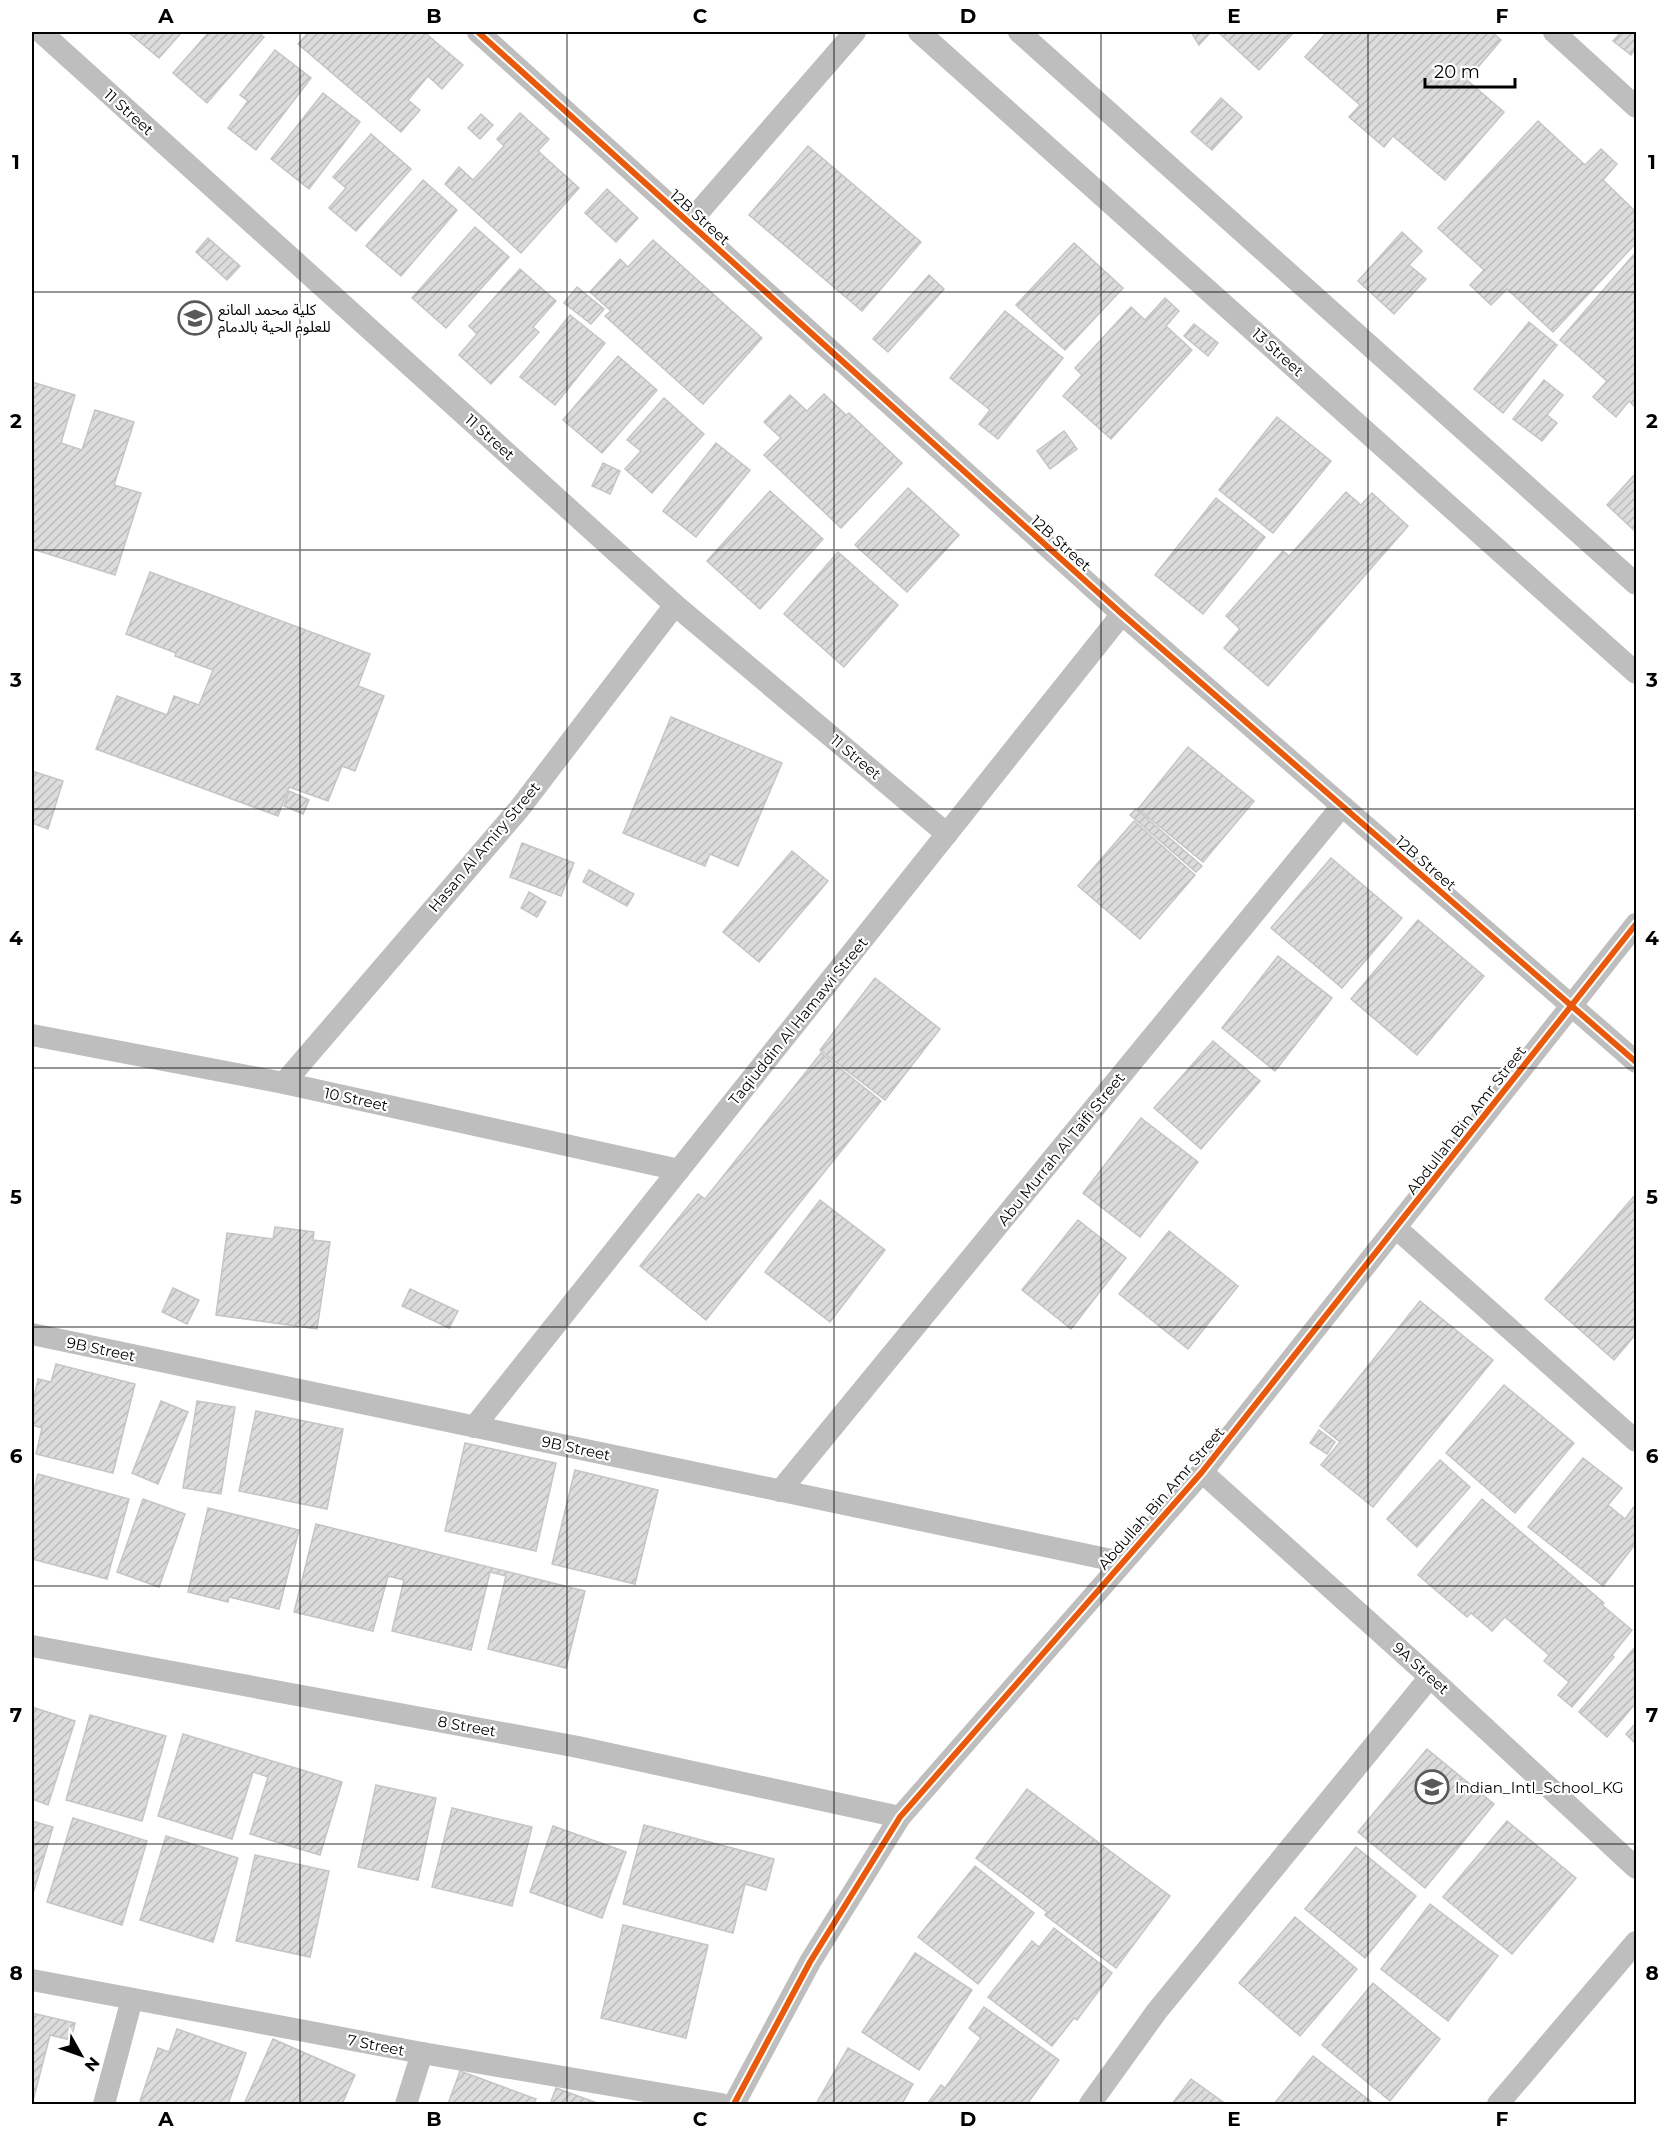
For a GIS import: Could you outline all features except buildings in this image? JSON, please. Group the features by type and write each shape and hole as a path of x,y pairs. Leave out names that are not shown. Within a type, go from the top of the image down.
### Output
{"street":[{"name":"11 Street","path":"41,32 675,604 947,834"},
{"name":"12B Street","path":"478,32 1122,615 1636,1062"},
{"path":"689,223 855,32"},
{"name":"13 Street","path":"919,32 1636,673"},
{"path":"1019,32 1636,584"},
{"path":"1554,32 1636,107"},
{"name":"Hasan Al Amiry Street","path":"284,1083 519,809 675,604"},
{"name":"Taqiuddin Al Hamawi Street","path":"474,1427 1122,615"},
{"name":"Abu Murrah Al Taifi Street","path":"780,1491 1342,806"},
{"name":"Abdullah Bin Amr Street","path":"734,2104 810,1962 900,1817 1202,1472 1636,924"},
{"name":"10 Street","path":"32,1035 284,1083 679,1170"},
{"path":"1396,1228 1636,1441"},
{"name":"9B Street","path":"32,1334 1121,1562"},
{"name":"9A Street","path":"1202,1472 1430,1677 1636,1868"},
{"name":"8 Street","path":"32,1646 578,1747 900,1817"},
{"path":"1090,2104 1157,2012 1430,1677"},
{"path":"1498,2104 1636,1942"},
{"name":"7 Street","path":"32,1980 422,2053 721,2104"},
{"path":"104,2104 132,1998"},
{"path":"406,2104 422,2053"}],"cycle path":[{"path":"478,32 1122,614 1636,1062"},
{"path":"734,2104 810,1962 900,1817 1202,1472 1636,924"}],"place":[{"name":"كلية محمد المانع للعلوم الحية بالدمام","path":"195,318"},
{"name":"Indian_Intl_School_KG","path":"1432,1787"}]}
